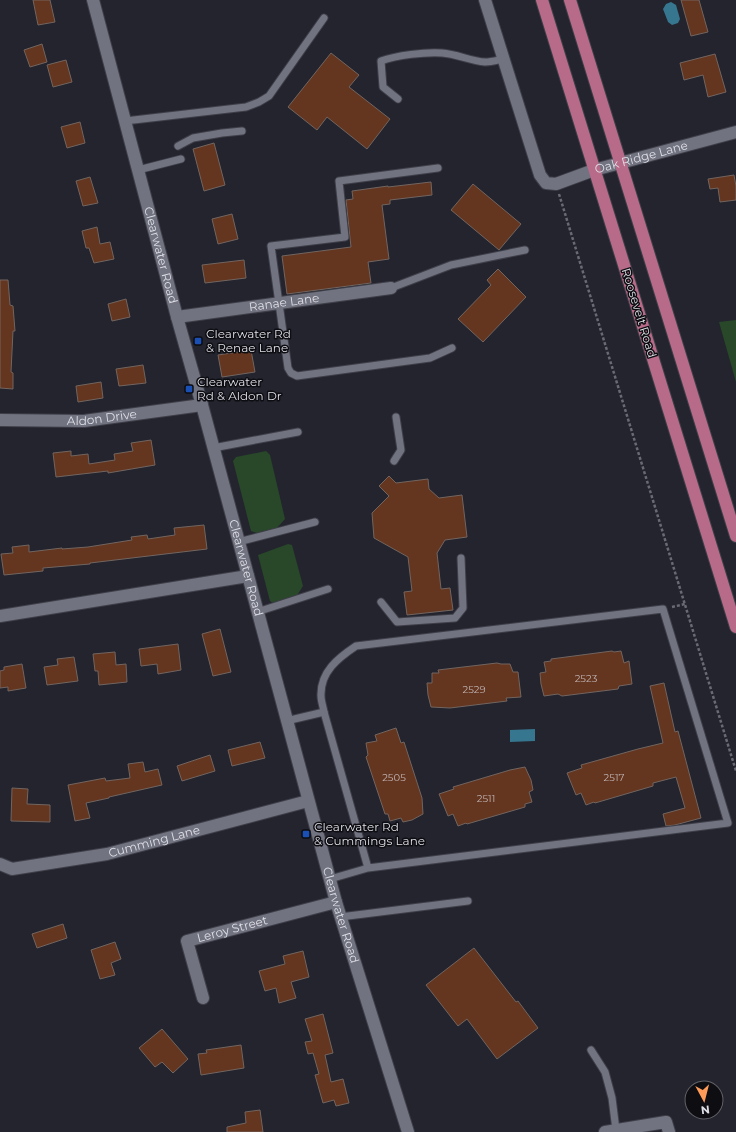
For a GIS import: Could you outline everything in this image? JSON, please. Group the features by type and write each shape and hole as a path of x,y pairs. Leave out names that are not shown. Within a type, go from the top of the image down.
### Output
{"main road":[{"name":"Roosevelt Road","path":"542,0 736,627"},
{"path":"570,0 736,536"}],"street":[{"name":"Clearwater Road","path":"93,0 177,317 214,448 286,721 340,917 408,1132"},
{"path":"485,0 540,175 551,184"},
{"name":"Oak Ridge Lane","path":"551,184 594,170 736,132"},
{"name":"Ranae Lane","path":"177,317 391,288"},
{"name":"Aldon Drive","path":"0,420 84,420 202,405"},
{"path":"0,616 248,576"},
{"name":"Cumming Lane","path":"0,864 12,869 107,854 308,800"},
{"name":"Leroy Street","path":"203,998 187,941 336,902"},
{"path":"611,1131 667,1127"}],"lane":[{"path":"125,121 246,106 259,102 269,96 324,18"},
{"path":"398,99 383,87 381,61 390,58 425,53 443,53 486,62 504,59"},
{"path":"178,146 193,138 222,132 242,131"},
{"path":"138,170 181,159"},
{"path":"438,168 339,181 346,237 271,246 288,368 291,373 297,376 430,358 452,348"},
{"path":"391,288 451,265 525,250"},
{"path":"394,461 401,450 396,417"},
{"path":"214,448 298,432"},
{"path":"238,542 315,522"},
{"path":"381,602 397,622 455,618 463,608 461,558"},
{"path":"257,612 328,589"},
{"path":"330,879 368,868 728,823 663,609 356,646 341,656 328,668 322,682 321,695 324,712 368,868"},
{"path":"286,721 324,712"},
{"path":"340,917 468,901"},
{"path":"591,1050 605,1072 612,1098 611,1131"}],"path":[{"path":"551,184 685,604 736,771"},
{"path":"663,609 685,604"}],"green space":[{"path":"736,320 736,382 719,322"},
{"path":"266,451 270,455 285,519 276,529 257,533 251,531 233,461 236,457"},
{"path":"288,544 292,545 303,586 296,597 273,603 270,601 258,555"}],"water":[{"path":"671,2 676,5 680,19 678,23 672,25 668,22 663,9 666,4"},
{"path":"535,729 535,741 510,742 510,730"}],"building":[{"path":"33,0 50,0 55,22 38,25"},
{"path":"681,0 699,0 708,32 691,36"},
{"path":"42,44 47,62 30,67 24,50"},
{"path":"331,53 359,75 349,87 390,119 367,149 327,117 317,130 288,107"},
{"path":"715,54 726,92 708,97 703,75 684,80 680,63"},
{"path":"66,60 72,82 53,87 47,65"},
{"path":"80,122 85,143 67,148 61,127"},
{"path":"214,143 225,185 204,191 193,149"},
{"path":"734,175 736,200 720,202 718,188 710,189 708,179"},
{"path":"90,177 98,203 83,206 76,181"},
{"path":"431,182 432,195 390,200 390,204 382,205 389,259 368,262 371,283 287,294 282,256 351,247 346,200 353,199 352,191"},
{"path":"473,184 521,224 499,250 451,210"},
{"path":"232,214 238,239 218,244 212,219"},
{"path":"97,227 100,244 110,242 114,259 94,263 89,248 86,248 82,231"},
{"path":"244,260 246,278 205,283 202,265"},
{"path":"498,269 526,297 483,342 458,319 491,285 487,280"},
{"path":"0,280 8,280 10,305 13,306 15,331 13,331 11,372 13,373 13,389 0,388"},
{"path":"126,299 130,317 112,321 108,304"},
{"path":"251,350 255,372 222,377 218,355"},
{"path":"143,365 146,383 119,386 116,369"},
{"path":"101,382 103,398 78,402 76,386"},
{"path":"151,440 155,465 108,473 108,471 56,477 53,453 71,451 71,456 88,454 89,464 115,460 114,454 133,451 131,443"},
{"path":"389,476 396,483 428,479 429,489 439,498 462,495 467,537 445,540 437,553 441,589 450,588 453,610 407,615 404,592 412,591 408,557 374,538 372,513 389,496 379,486"},
{"path":"204,525 207,549 90,564 43,568 43,571 4,575 1,554 13,553 12,547 29,545 29,552 88,547 132,540 131,537 147,535 148,539 175,535 174,528"},
{"path":"220,629 231,672 213,676 202,634"},
{"path":"178,644 181,670 158,674 157,664 141,666 139,649"},
{"path":"621,651 624,663 629,661 632,684 619,686 618,689 562,696 558,694 544,696 540,673 546,672 544,662 551,661 551,659"},
{"path":"115,652 116,665 126,664 127,682 99,685 98,671 95,671 93,654"},
{"path":"74,657 78,681 47,685 44,667 58,665 57,659"},
{"path":"497,663 510,664 513,672 518,672 521,697 506,698 507,701 450,708 431,707 427,683 432,683 432,673 439,673 438,670"},
{"path":"22,664 26,688 8,691 8,687 0,688 0,671 4,670 4,667"},
{"path":"664,683 675,732 678,731 701,818 666,826 663,814 685,808 676,777 653,783 653,786 586,805 581,793 576,795 567,773 582,768 581,765 663,743 650,686"},
{"path":"396,728 401,743 404,742 422,798 423,814 412,820 403,822 401,818 390,821 388,814 385,814 366,757 368,755 366,743 377,741 375,735"},
{"path":"260,742 265,758 232,766 228,750"},
{"path":"210,755 215,771 182,781 177,766"},
{"path":"143,762 145,772 158,769 162,785 86,803 90,818 75,821 68,785 105,778 106,781 130,778 128,764"},
{"path":"525,767 531,780 533,790 529,792 532,802 525,804 525,807 458,826 453,814 448,816 439,794 454,789 453,787"},
{"path":"12,788 28,789 27,804 50,805 50,822 11,821"},
{"path":"63,924 67,938 37,948 32,934"},
{"path":"115,942 121,959 111,963 115,975 100,979 91,950"},
{"path":"474,948 516,1002 518,1001 538,1028 497,1059 467,1019 458,1026 426,985"},
{"path":"303,951 309,977 291,982 296,998 279,1003 276,988 265,991 259,971 285,964 283,956"},
{"path":"323,1014 333,1053 325,1055 331,1082 343,1079 349,1103 336,1106 334,1100 323,1103 315,1075 319,1074 313,1053 308,1054 305,1042 312,1041 305,1019"},
{"path":"162,1029 188,1059 173,1073 162,1062 155,1067 139,1048"},
{"path":"241,1045 244,1068 201,1075 198,1054 207,1053 206,1050"},
{"path":"260,1110 263,1132 227,1132 227,1127 246,1123 245,1112"}],"place":[{"name":"Clearwater Rd & Renae Lane","path":"198,341"},
{"name":"Clearwater Rd & Aldon Dr","path":"189,389"},
{"name":"Clearwater Rd & Cummings Lane","path":"306,834"}]}
